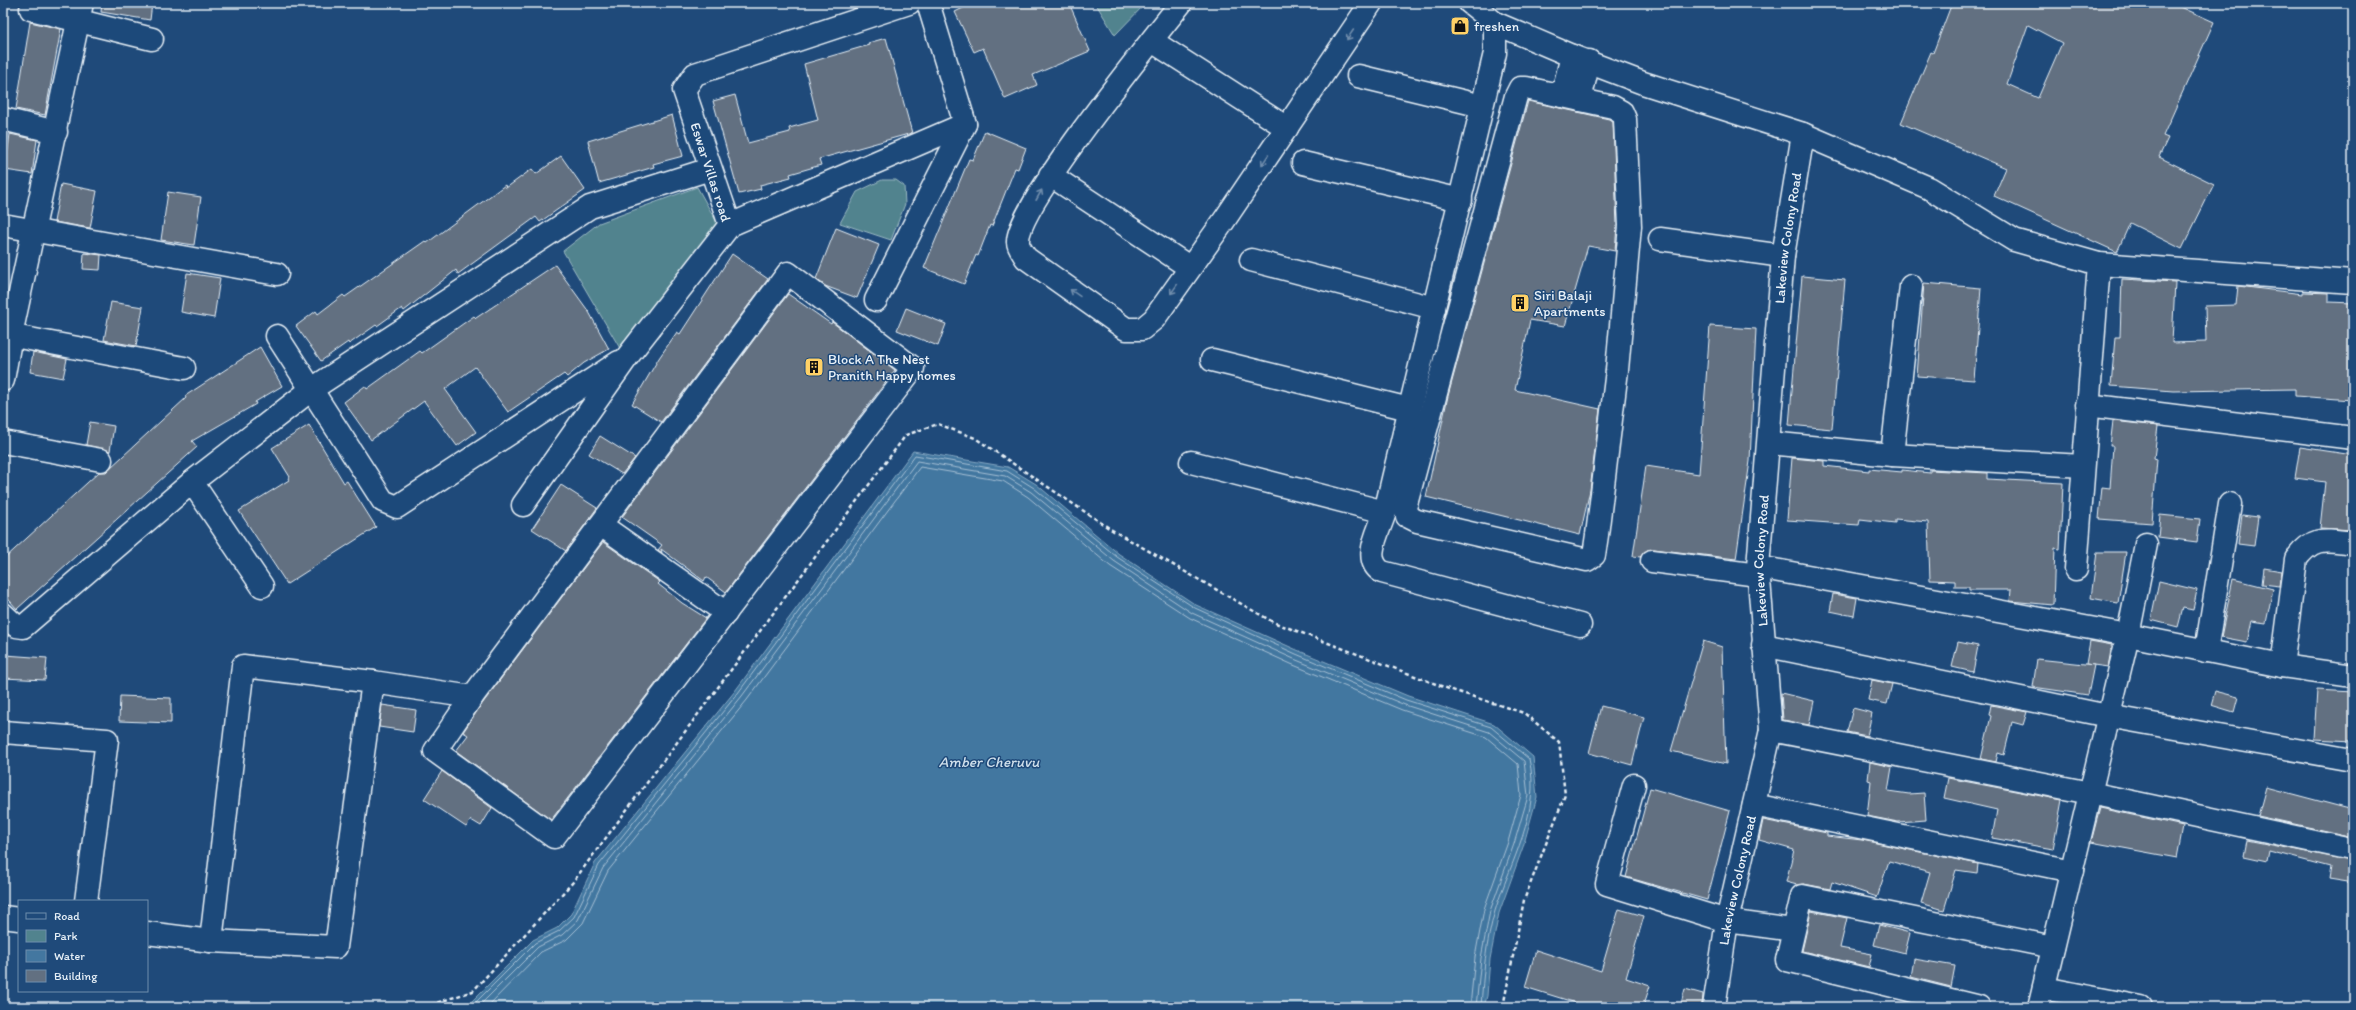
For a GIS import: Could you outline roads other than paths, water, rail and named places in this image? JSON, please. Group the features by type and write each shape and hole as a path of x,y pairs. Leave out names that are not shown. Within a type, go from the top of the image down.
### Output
{"street":[{"name":"Eswar Villas road","path":"524,505 628,356 730,225 684,90 695,74 909,3"},
{"path":"876,300 965,124 928,3"},
{"path":"1182,3 1050,175 1020,230 1017,242 1026,258 1126,329 1142,329 1154,319 1223,222 1371,3"},
{"path":"1470,3 1495,23 1581,59 1643,83 1803,134 1929,188 2014,240 2099,264 2353,282"},
{"path":"31,9 80,12 152,39"},
{"path":"3,380 7,334 34,230 56,132 80,12"},
{"path":"1495,23 1496,53 1385,512 1372,549 1371,557 1375,568 1382,572 1580,625"},
{"path":"1152,41 1287,128"},
{"path":"1571,98 1581,59"},
{"path":"1358,76 1482,106"},
{"path":"1520,88 1526,88 1571,98 1613,107 1622,112 1625,119 1630,226 1617,370 1598,527 1594,554 1587,560 1418,521 1407,516 1405,508 1516,96 1520,88"},
{"path":"3,119 56,132"},
{"path":"730,225 965,124"},
{"name":"Lakeview Colony Road","path":"1714,1007 1727,921 1771,730 1758,571 1783,256 1803,134"},
{"path":"1303,163 1461,200"},
{"path":"3,614 16,626 23,627 192,482 312,389 590,207 710,169"},
{"path":"1050,175 1190,267"},
{"path":"3,225 277,274"},
{"path":"1660,239 1783,256"},
{"path":"1251,260 1434,308"},
{"path":"2076,569 2087,405 2099,264"},
{"path":"788,274 913,368 554,837 436,751 472,697 601,525 788,274"},
{"path":"1892,455 1911,286"},
{"path":"7,334 184,368"},
{"path":"277,336 383,501 397,507 628,356"},
{"path":"1212,360 1409,409"},
{"path":"2087,405 2353,438"},
{"path":"3,442 101,460"},
{"path":"1769,443 1892,455 2083,466"},
{"path":"1191,462 1385,512"},
{"path":"192,482 262,586"},
{"path":"2206,651 2230,504"},
{"path":"601,525 726,613"},
{"path":"2282,666 2296,559 2305,547 2311,543 2322,540 2353,543"},
{"path":"2141,1007 2042,997 2052,947 2072,871 2128,635 2146,544"},
{"path":"1652,561 1758,571 2128,635 2282,666 2353,676"},
{"path":"1763,645 2108,716 2352,760"},
{"path":"211,941 242,666 373,682 472,697"},
{"path":"148,933 211,941 336,947 373,682"},
{"path":"1771,730 2090,793 2351,849"},
{"path":"3,732 107,740 86,900"},
{"path":"1634,786 1607,884 1727,921 1793,930"},
{"path":"1754,805 2072,871"},
{"path":"1979,1007 1787,960 1802,896 2052,947"},
{"path":"3,917 18,919"}],"water":[{"name":"Amber Cheruvu","path":"913,451 1008,467 1036,484 1119,554 1196,605 1297,650 1408,696 1494,724 1533,757 1537,797 1523,847 1499,913 1490,959 1487,996 1484,1007 462,1007 470,1003 533,940 557,928 571,914 595,863 735,691"}],"place":[{"name":"freshen","path":"1460,26"},
{"name":"Siri Balaji Apartments","path":"1520,303"},
{"name":"Block A The Nest Pranith Happy homes","path":"814,367"}]}
